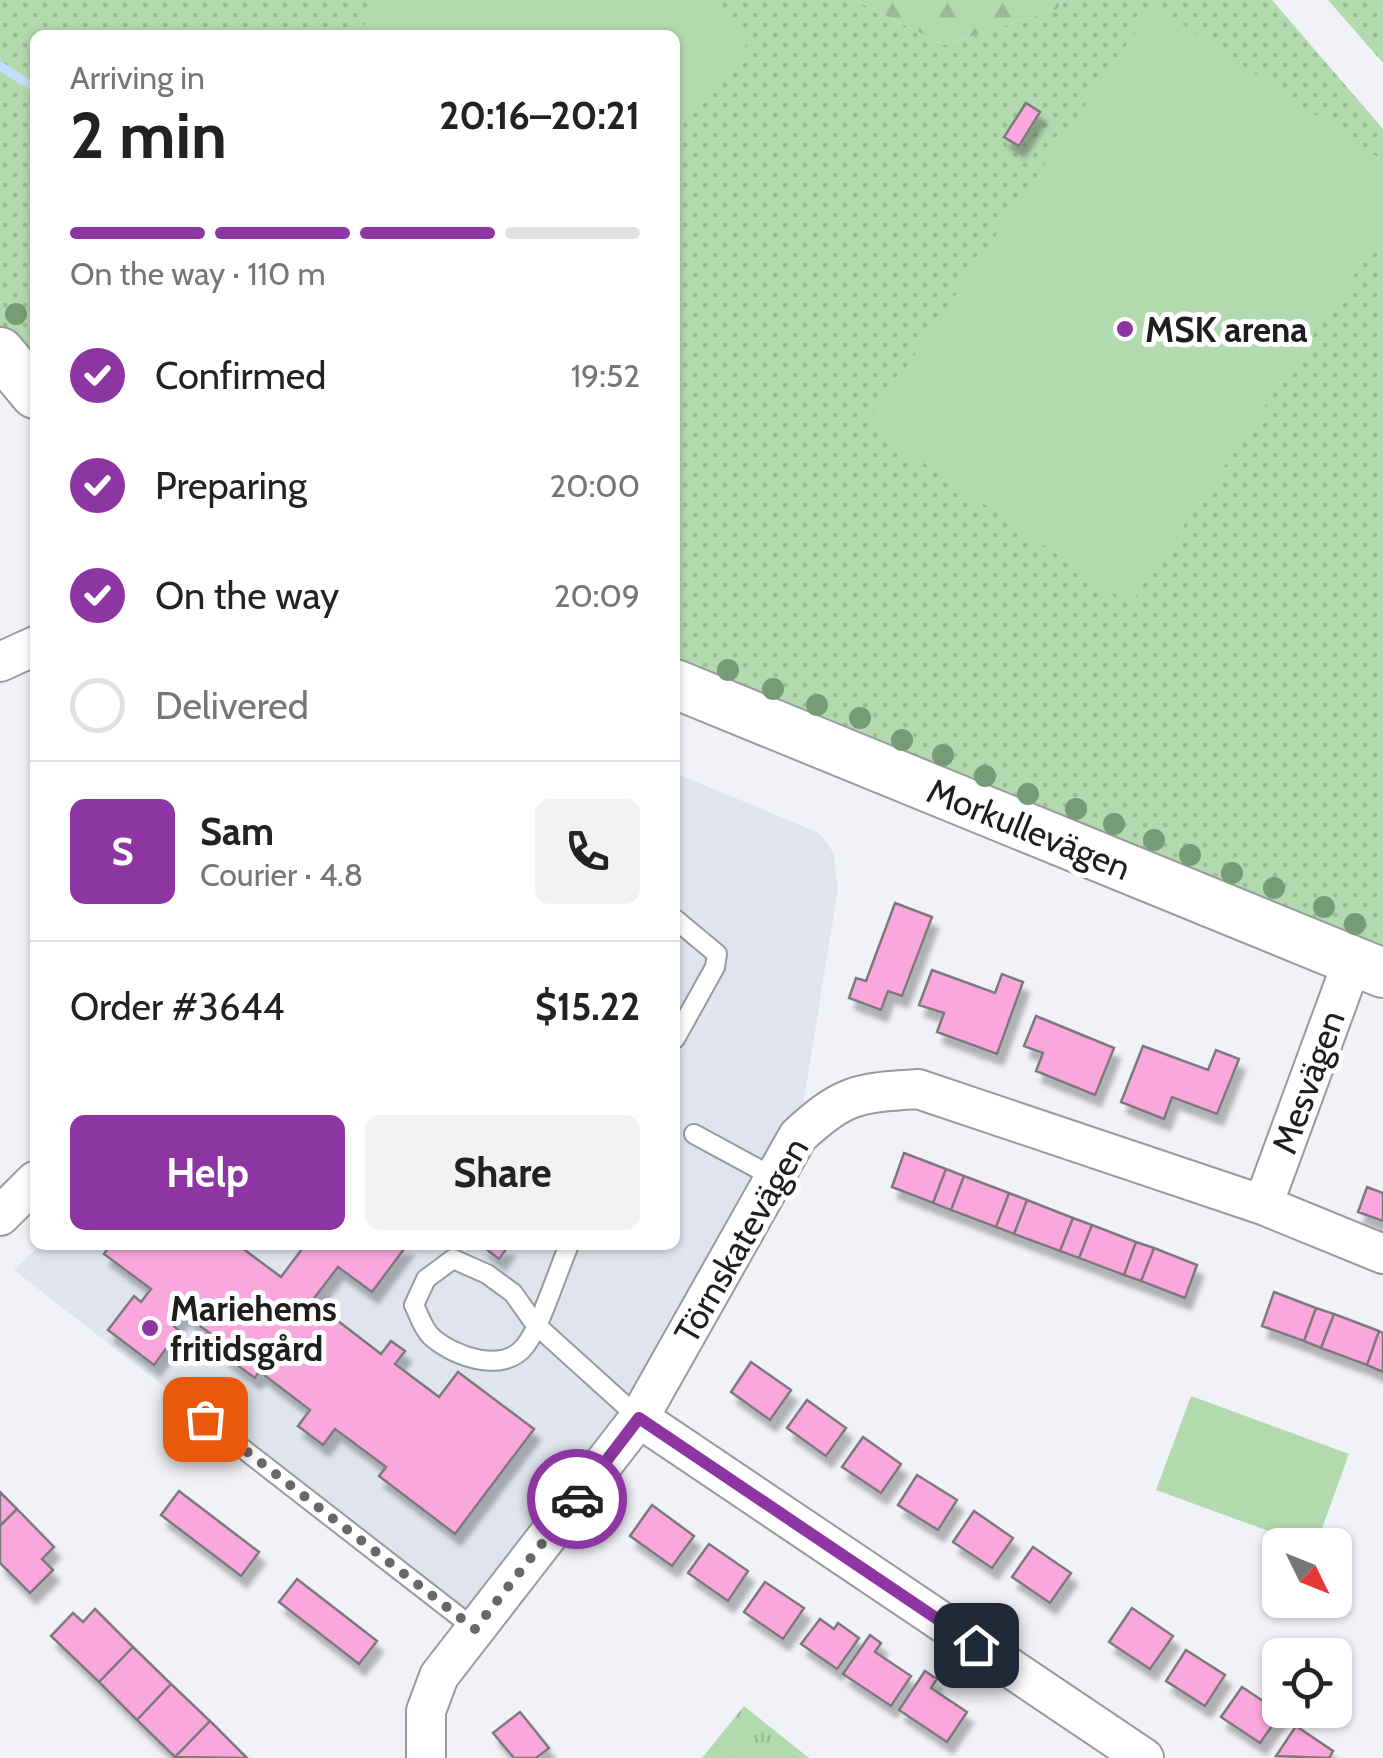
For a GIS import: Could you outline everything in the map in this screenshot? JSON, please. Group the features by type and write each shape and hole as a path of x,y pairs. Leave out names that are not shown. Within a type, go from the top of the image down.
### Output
{"street":[{"path":"0,352 30,388"},
{"name":"Morkullevägen","path":"680,686 1368,966"},
{"name":"Mesvägen","path":"1263,1204 1368,966"},
{"name":"Törnskatevägen","path":"426,1758 426,1711 439,1676 639,1418 798,1136 830,1107 866,1092 918,1089 1263,1204 1383,1254"},
{"path":"0,1216 30,1185"},
{"path":"639,1418 1144,1758"}],"lane":[{"path":"680,923 718,954 715,967 680,1030"},
{"path":"694,1134 773,1178"},
{"path":"566,1250 535,1324 524,1348 502,1362 471,1358 431,1338 414,1304 426,1279 453,1260 487,1274 514,1293 535,1324 639,1418"},
{"path":"175,1396 475,1629"}],"shaded area":[{"path":"680,775 819,833 833,852 838,889 798,1136 714,1279 475,1629 14,1270 35,1250 680,1250"}],"green space":[{"path":"0,0 855,0 944,45 1057,9 1065,0 1272,0 1383,129 1383,973 680,686 680,30 30,30 30,388 0,352"},
{"path":"383,0 712,0 754,35 680,129 680,30 361,30"},
{"path":"855,0 1065,0 1057,9 944,45"},
{"path":"1328,0 1383,0 1383,63"},
{"name":"MSK arena","path":"1154,5 1383,161 1383,233 1130,604 867,424"},
{"path":"1191,1396 1349,1454 1322,1528 1262,1529 1156,1490"},
{"path":"744,1706 809,1758 702,1758"}],"building":[{"path":"1026,103 1040,112 1019,146 1004,137"},
{"path":"895,903 932,917 902,996 888,991 881,1010 849,998 856,978 866,981"},
{"path":"932,970 995,993 1002,974 1023,982 997,1054 937,1032 944,1013 919,1005"},
{"path":"1036,1016 1114,1048 1095,1095 1036,1071 1043,1053 1024,1046"},
{"path":"1143,1046 1208,1070 1216,1050 1239,1059 1217,1114 1172,1097 1164,1119 1121,1102"},
{"path":"904,1153 946,1169 933,1203 892,1187"},
{"path":"946,1169 964,1176 951,1210 933,1203"},
{"path":"964,1176 1009,1193 996,1227 951,1210"},
{"path":"1367,1187 1383,1193 1383,1221 1358,1212"},
{"path":"1009,1193 1027,1200 1014,1234 996,1227"},
{"path":"1027,1200 1073,1218 1060,1251 1014,1234"},
{"path":"1073,1218 1092,1225 1079,1258 1060,1251"},
{"path":"1092,1225 1136,1242 1124,1275 1079,1258"},
{"path":"1136,1242 1154,1248 1141,1281 1124,1275"},
{"path":"1154,1248 1197,1265 1185,1298 1141,1281"},
{"path":"107,1250 245,1250 281,1277 301,1250 403,1250 372,1292 338,1267 312,1301 381,1354 391,1341 405,1351 395,1364 439,1397 458,1372 534,1429 455,1534 379,1476 386,1467 335,1429 323,1445 298,1426 310,1410 259,1371 255,1378 223,1355 228,1347 183,1313 174,1326 179,1331 154,1365 108,1330 134,1296 141,1302 151,1289 104,1254"},
{"path":"487,1250 505,1250 499,1259"},
{"path":"1274,1292 1316,1308 1304,1341 1262,1326"},
{"path":"1316,1308 1334,1314 1321,1348 1304,1341"},
{"path":"1334,1314 1379,1331 1367,1365 1321,1348"},
{"path":"1379,1331 1383,1333 1383,1372 1367,1365"},
{"path":"751,1362 791,1390 770,1420 731,1392"},
{"path":"807,1400 846,1428 826,1456 787,1428"},
{"path":"863,1437 901,1464 881,1493 842,1467"},
{"path":"917,1475 957,1500 938,1530 898,1505"},
{"path":"179,1491 259,1552 241,1576 161,1515"},
{"path":"0,1492 17,1509 0,1526"},
{"path":"652,1505 694,1536 672,1566 630,1536"},
{"path":"17,1509 54,1547 42,1559 53,1570 30,1593 0,1563 0,1526"},
{"path":"974,1511 1013,1538 992,1568 953,1542"},
{"path":"709,1544 748,1571 728,1601 688,1573"},
{"path":"1033,1547 1071,1573 1050,1603 1012,1577"},
{"path":"297,1579 377,1641 359,1664 279,1602"},
{"path":"765,1582 804,1608 783,1639 744,1612"},
{"path":"1132,1608 1173,1636 1150,1669 1109,1642"},
{"path":"95,1609 133,1647 99,1682 51,1636 73,1613 83,1622"},
{"path":"820,1619 834,1629 838,1623 859,1638 837,1669 801,1644"},
{"path":"870,1635 881,1643 875,1652 911,1676 891,1706 843,1674"},
{"path":"133,1647 171,1684 137,1720 99,1682"},
{"path":"1186,1650 1225,1675 1205,1706 1166,1681"},
{"path":"925,1671 937,1679 931,1688 967,1712 947,1742 899,1710"},
{"path":"171,1684 210,1721 175,1757 137,1720"},
{"path":"1242,1687 1262,1700 1262,1728 1270,1728 1260,1743 1221,1717"},
{"path":"520,1712 549,1748 536,1758 514,1758 493,1733"},
{"path":"210,1721 247,1758 175,1757"},
{"path":"1295,1728 1333,1751 1329,1758 1276,1756"}],"waterway":[{"path":"0,66 30,85"}],"way so far":[{"path":"205,1419 475,1629 577,1499"}],"place":[{"name":"MSK arena","path":"1125,329"},
{"name":"Mariehems fritidsgård","path":"150,1328"}],"route":[{"path":"577,1499 639,1418 976,1645"}]}
